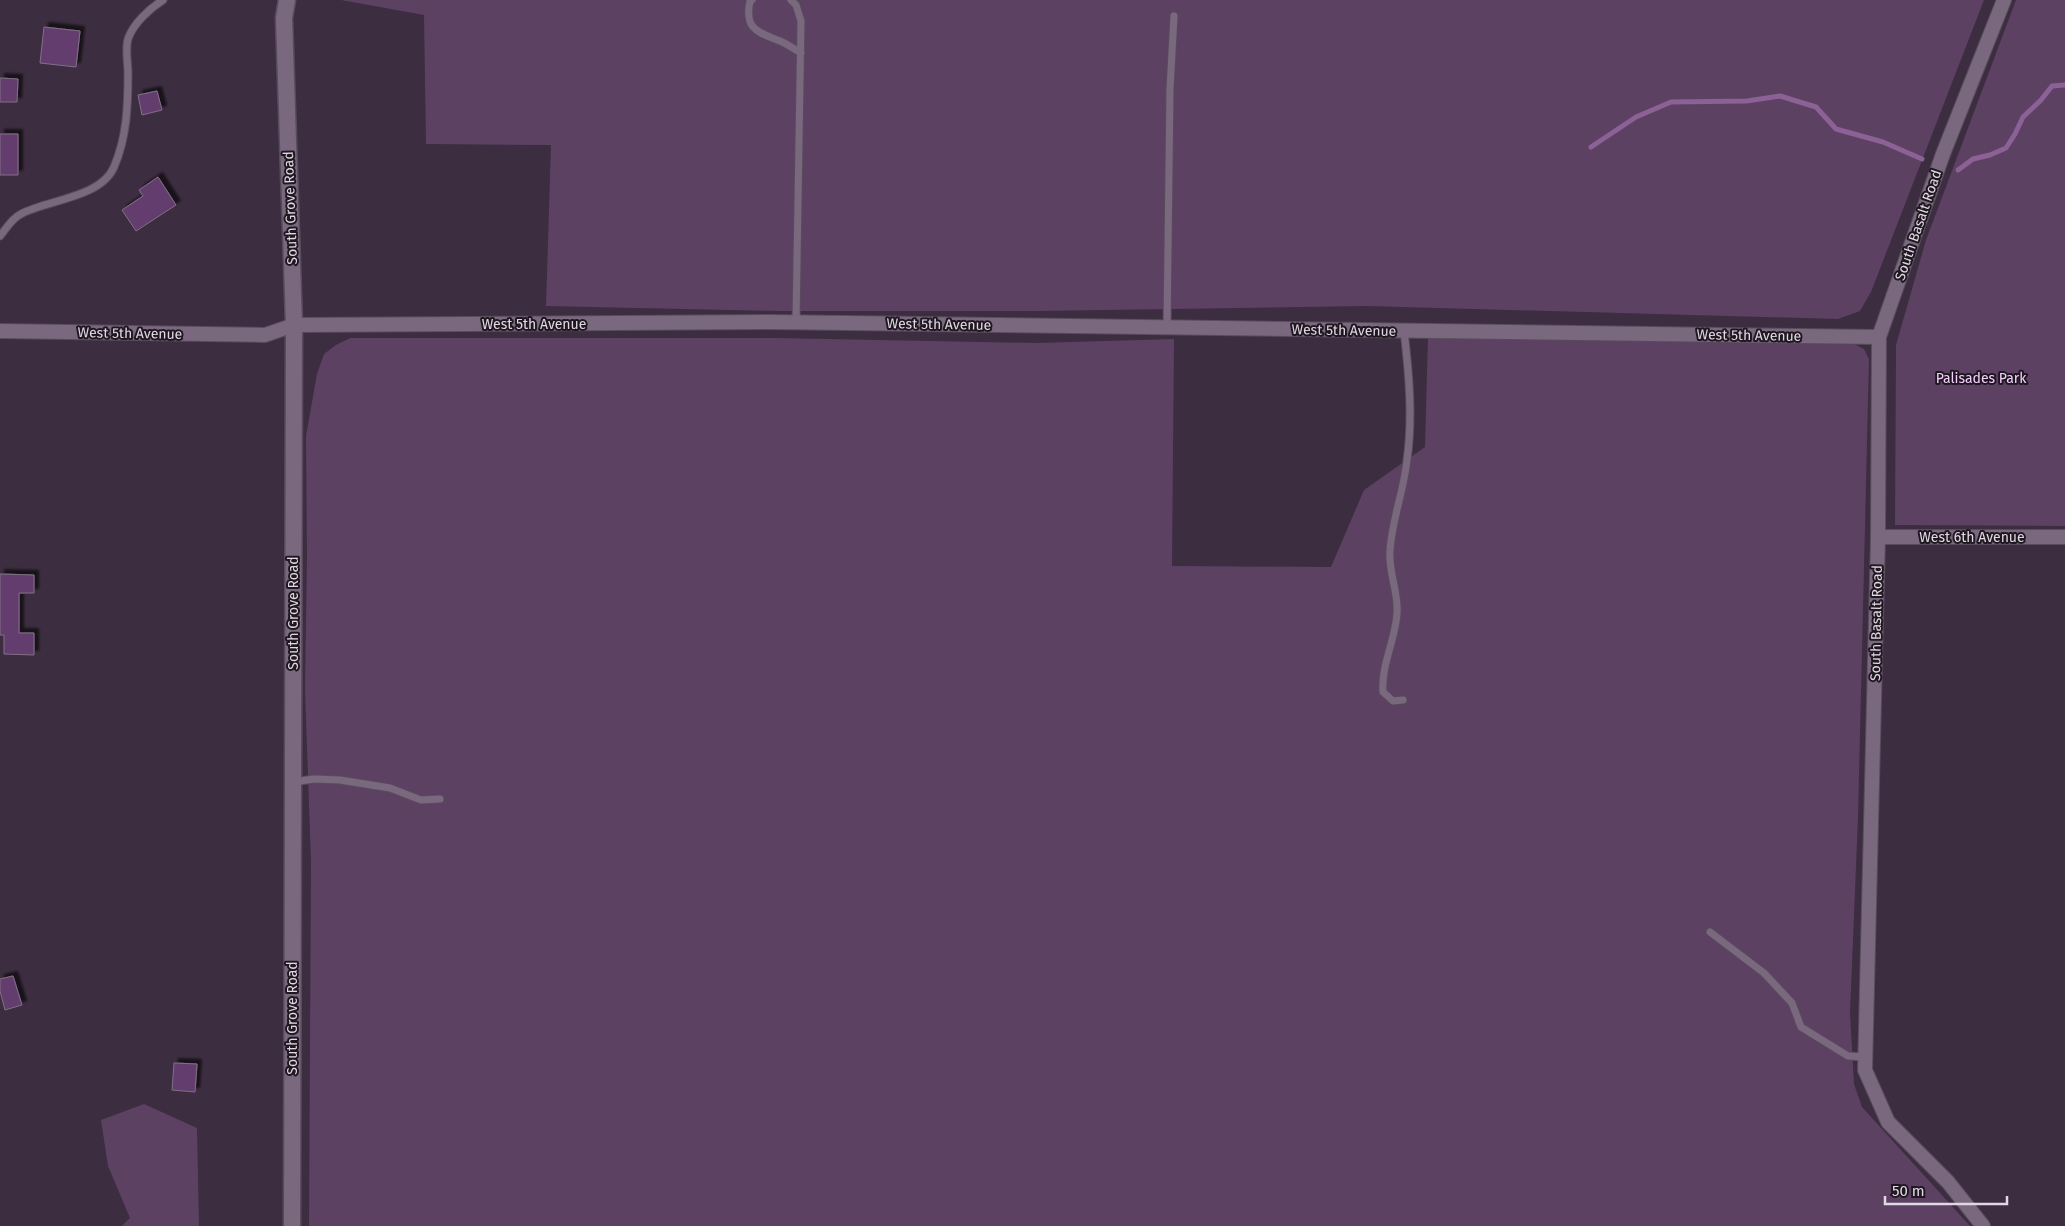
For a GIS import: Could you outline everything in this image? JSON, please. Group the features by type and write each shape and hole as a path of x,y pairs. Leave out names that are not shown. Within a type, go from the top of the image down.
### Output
{"street":[{"name":"South Grove Road","path":"286,0 284,18 294,325 292,1226"},
{"name":"South Basalt Road","path":"1983,1226 1948,1182 1888,1122 1865,1070 1865,1057 1878,537 1879,336 1943,154 2004,0"},
{"name":"West 5th Avenue","path":"0,331 265,335 294,325 796,322 1879,336"},
{"name":"West 6th Avenue","path":"1878,537 2065,538"}],"lane":[{"path":"0,236 18,215 35,207 86,192 113,170 127,120 127,41 134,27 163,0"},
{"path":"752,0 750,1 747,15 752,27 764,36 782,42 800,54"},
{"path":"792,0 796,5 800,21 796,322"},
{"path":"1168,328 1170,89 1174,16"},
{"path":"1403,700 1393,701 1383,692 1382,679 1397,612 1390,571 1390,549 1402,496 1409,436 1407,356 1404,331"},
{"path":"293,782 314,779 340,780 390,788 422,800 440,799"},
{"path":"1710,932 1764,973 1792,1003 1801,1027 1848,1056 1865,1057"}],"green space":[{"path":"341,0 1984,0 1871,292 1860,311 1838,319 1367,306 1039,311 780,311 546,306 551,145 426,144 424,15"},
{"name":"Palisades Park","path":"2016,0 2065,0 2065,526 1895,525 1896,345 1926,240"},
{"path":"1428,337 1854,344 1864,349 1869,359 1858,817 1850,1013 1854,1084 1862,1107 1970,1226 309,1226 311,862 305,689 306,436 317,374 324,354 350,338 776,338 1036,343 1174,339 1172,566 1331,567 1364,490 1425,447"},
{"path":"144,1104 197,1128 199,1226 122,1226 130,1218 108,1166 101,1120"}],"building":[{"path":"44,27 80,31 76,67 40,63"},
{"path":"0,78 18,79 17,102 0,102"},
{"path":"157,91 162,110 142,115 138,95"},
{"path":"0,134 18,134 18,175 0,175"},
{"path":"158,177 176,205 136,231 122,210 143,196 139,190"},
{"path":"0,574 34,575 34,593 19,593 19,633 34,633 34,655 4,654 4,635 0,635"},
{"path":"13,976 22,1005 5,1010 0,991 0,979"},
{"path":"174,1063 197,1064 195,1092 172,1090"}],"waterway":[{"path":"1958,170 1973,159 1990,155 2006,148 2023,117 2041,100 2052,86 2065,85"},
{"path":"1591,147 1636,117 1671,102 1747,101 1780,96 1816,107 1836,129 1883,142 1922,159"}]}
